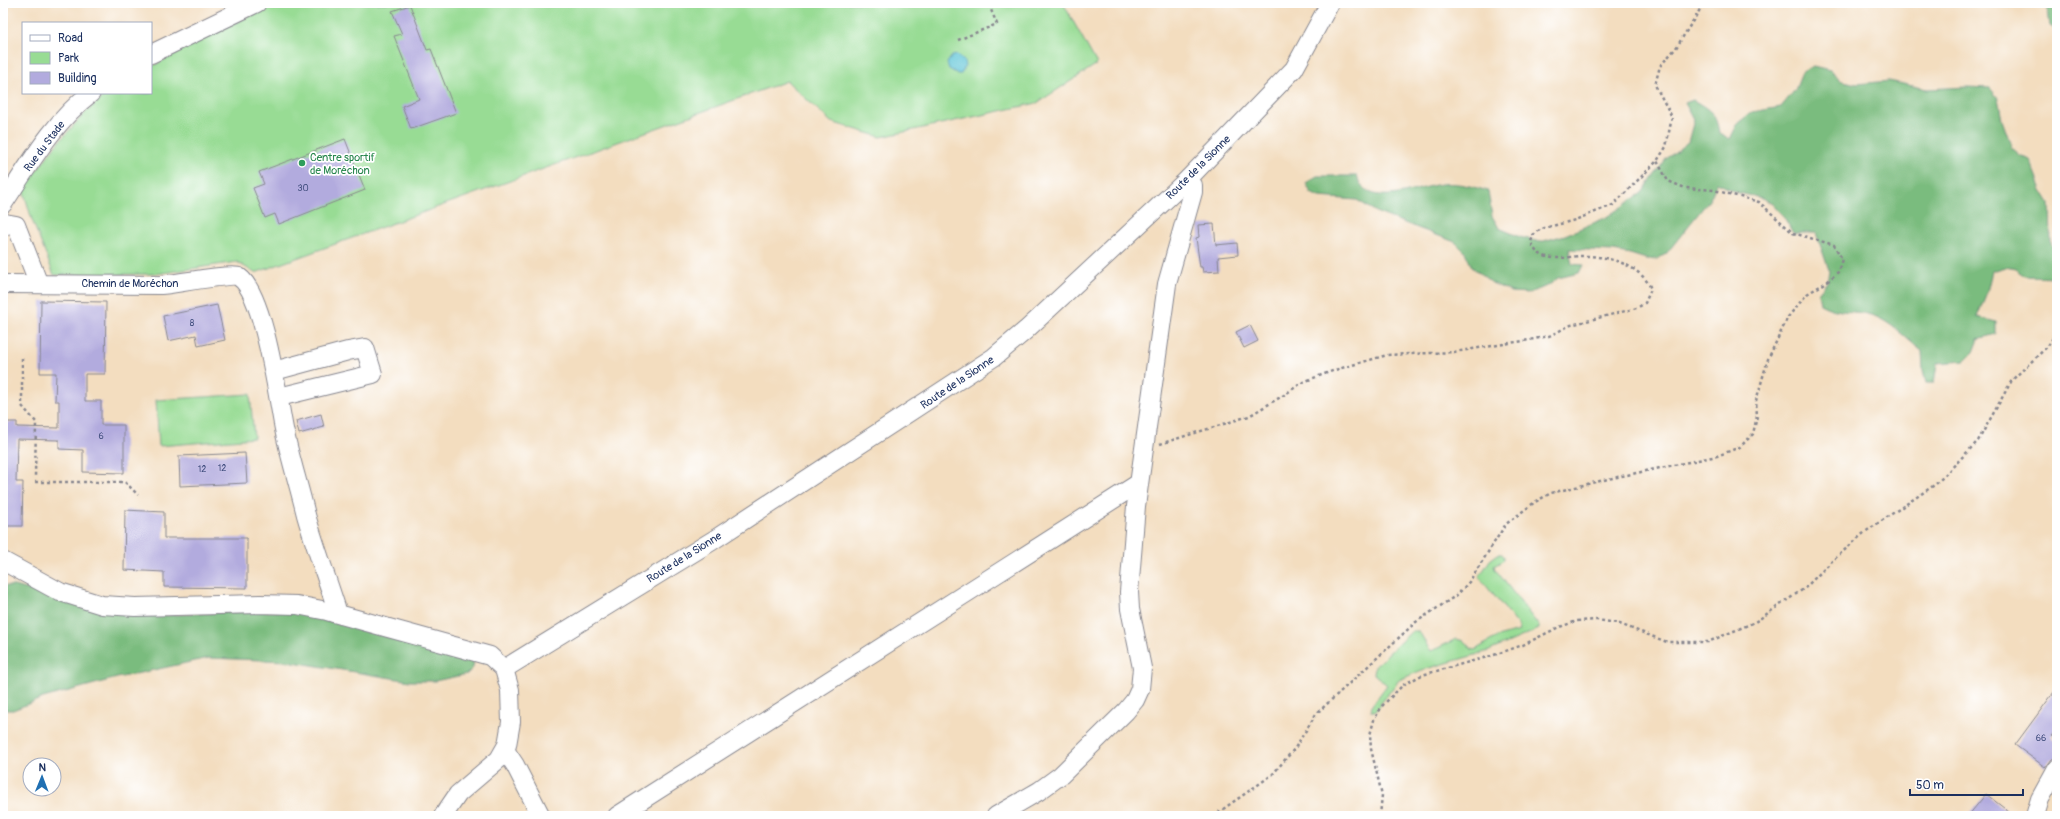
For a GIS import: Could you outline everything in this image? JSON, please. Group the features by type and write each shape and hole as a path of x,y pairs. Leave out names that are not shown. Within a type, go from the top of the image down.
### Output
{"street":[{"name":"Route de la Sionne","path":"504,669 712,541 983,366 1016,339 1188,179 1294,69 1330,3"},
{"path":"152,54 252,4"},
{"name":"Rue du Stade","path":"3,204 42,146 65,118 90,94"},
{"path":"996,816 1039,791 1061,775 1121,716 1138,695 1141,684 1142,668 1131,614 1129,592 1139,483 1167,284 1193,192 1193,185 1188,179"},
{"path":"3,227 5,223 16,225 38,282"},
{"name":"Chemin de Moréchon","path":"4,281 161,285 184,283 230,275 238,277 250,291 262,322 274,371 284,429 307,516 336,607 334,613"},
{"path":"274,371 348,350 365,348 373,374 279,397"},
{"path":"617,816 1139,483"},
{"path":"3,561 60,592 102,605 140,607 277,604 304,606 485,653 495,659 504,669 510,690 511,711 509,738 505,750 499,758 458,794 443,816"},
{"path":"505,750 515,765 541,816"},
{"path":"2035,816 2040,799 2057,768"}],"path":[{"path":"958,40 997,24 988,3"},
{"path":"1144,449 1248,416 1303,382 1335,370 1387,355 1454,352 1549,336 1578,323 1637,308 1645,302 1652,289 1647,279 1640,272 1607,259 1591,256 1550,258 1539,254 1531,242 1533,235 1541,229 1575,220 1613,205 1657,161 1666,147 1672,117 1655,85 1660,66 1676,48 1704,3"},
{"path":"1213,816 1272,775 1295,748 1316,714 1416,622 1457,595 1469,582 1506,524 1535,502 1551,493 1608,479 1718,456 1740,447 1753,434 1757,416 1756,401 1768,359 1788,317 1807,294 1838,272 1842,259 1834,245 1793,233 1759,202 1714,190 1685,188 1668,181 1657,161"},
{"path":"2057,200 2057,232"},
{"path":"1380,816 1382,795 1371,749 1370,734 1374,720 1382,706 1403,685 1422,675 1491,656 1523,645 1557,628 1577,621 1597,620 1617,623 1667,642 1708,642 1755,622 1805,588 1831,562 1865,532 1936,484 1978,441 2012,380 2048,346 2057,331"},
{"path":"22,358 22,406 36,422 35,477"},
{"path":"35,482 124,482 138,495"}],"green space":[{"name":"Centre sportif de Moréchon","path":"277,3 1063,3 1097,64 1037,103 881,137 831,122 787,81 255,273 237,262 156,274 54,275 32,220 23,189 55,146 85,113 106,94 152,94 152,66 211,34"},
{"path":"2047,3 2057,3 2057,30 2050,26"},
{"path":"1813,66 1830,70 1842,81 1857,84 1889,81 1927,89 1967,87 1990,88 1998,98 2002,120 2012,148 2020,155 2030,160 2042,190 2050,203 2051,245 2057,251 2057,277 2025,276 2015,269 2006,267 1992,271 1987,292 1977,317 1996,322 1996,334 1978,339 1973,352 1964,361 1937,363 1934,383 1926,383 1923,371 1922,351 1885,321 1864,313 1834,310 1820,304 1818,293 1827,282 1829,270 1816,233 1793,233 1784,217 1772,204 1762,198 1739,193 1717,183 1710,199 1666,254 1657,259 1646,259 1613,251 1569,249 1572,264 1583,265 1579,273 1558,278 1549,285 1530,293 1511,292 1492,283 1472,267 1465,252 1455,242 1378,213 1357,200 1319,197 1311,193 1306,183 1317,176 1357,176 1362,187 1371,193 1382,195 1394,195 1442,184 1472,186 1488,191 1492,216 1499,228 1520,237 1540,242 1565,235 1605,218 1642,193 1666,159 1688,142 1694,120 1685,103 1693,100 1708,110 1714,116 1719,133 1730,139 1738,123 1752,112 1781,107 1795,90 1802,73"},
{"path":"250,394 254,438 159,446 156,400"},
{"path":"1498,554 1502,554 1504,556 1504,560 1494,566 1495,569 1539,626 1539,629 1489,651 1422,670 1399,680 1375,711 1371,711 1372,705 1387,685 1374,674 1375,666 1412,631 1419,631 1429,649 1432,651 1456,639 1464,641 1471,649 1475,650 1497,637 1520,631 1518,625 1479,577 1490,560"},
{"path":"3,586 14,586 129,615 155,616 293,611 474,660 473,668 467,674 435,681 410,681 287,661 209,658 117,678 43,698 13,710 3,710"}],"water":[{"path":"957,55 964,61 965,67 961,74 949,69 947,63 952,56"}],"building":[{"path":"410,5 427,50 431,49 456,113 411,129 402,106 419,99 394,36 402,34 392,11"},
{"path":"345,139 365,190 279,224 275,214 265,218 253,188 264,184 259,172"},
{"path":"1214,224 1216,245 1237,243 1238,255 1218,257 1219,271 1203,272 1202,267 1200,267 1196,238 1199,237 1198,225"},
{"path":"41,301 106,302 105,374 85,374 85,401 101,401 101,425 124,425 124,473 83,472 83,450 59,449 59,440 17,439 16,482 23,482 22,526 3,526 3,422 17,422 17,427 59,428 59,401 55,401 56,373 40,373"},
{"path":"217,305 225,340 198,346 196,335 168,341 163,316"},
{"path":"1250,325 1258,341 1244,348 1236,332"},
{"path":"321,414 324,427 299,434 296,421"},
{"path":"245,453 247,483 180,486 179,456"},
{"path":"125,510 164,512 164,538 247,538 247,588 164,587 164,572 124,570"},
{"path":"2057,688 2057,729 2051,736 2057,741 2057,758 2051,759 2045,767 2015,745"},
{"path":"1986,794 2014,816 1968,816"}],"place":[{"name":"Centre sportif de Moréchon","path":"302,163"}]}
